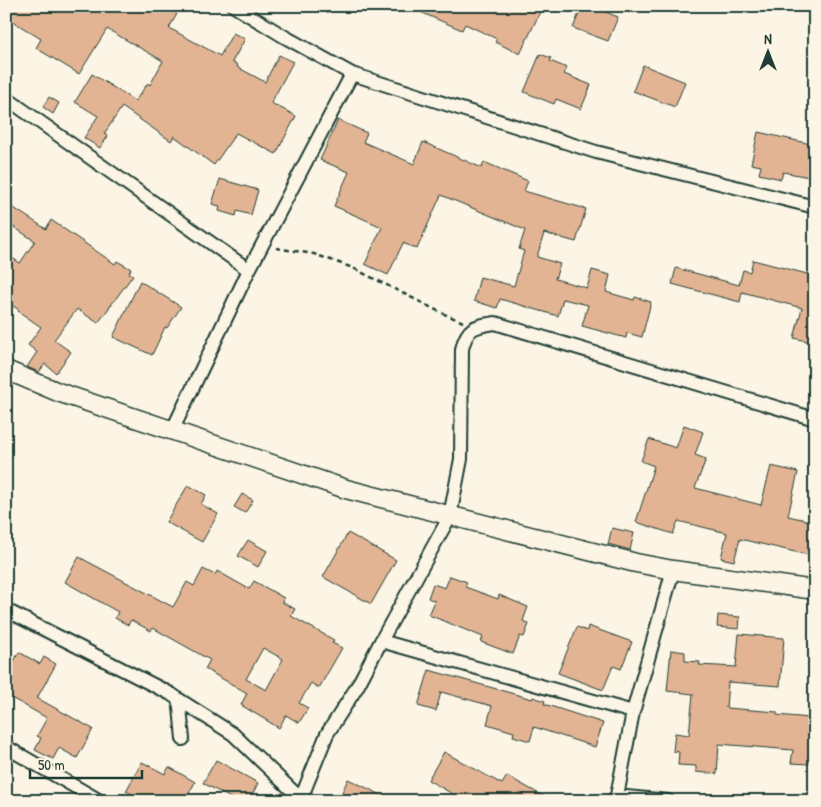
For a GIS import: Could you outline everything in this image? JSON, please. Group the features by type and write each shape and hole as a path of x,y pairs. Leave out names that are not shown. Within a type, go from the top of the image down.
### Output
{"street":[{"path":"234,6 352,74 596,152 815,207"},
{"path":"172,431 262,246 352,74"},
{"path":"6,98 250,270"},
{"path":"6,610 171,694 233,734 300,800 327,734 357,687 450,516 461,459 462,350 465,337 474,327 495,323 815,419"},
{"path":"6,370 58,392 346,489 636,563 815,590"},
{"path":"668,801 616,798 633,712 673,570"},
{"path":"381,641 633,712"},
{"path":"178,699 183,739"},
{"path":"6,747 100,801"}],"path":[{"path":"262,246 314,254 353,268 474,327"}],"building":[{"path":"6,6 163,6 177,14 169,28 220,56 233,33 245,39 232,62 238,65 237,67 265,82 279,55 293,62 271,103 296,116 276,154 236,133 214,165 174,136 171,141 122,107 104,134 108,136 100,148 84,138 98,116 75,102 92,74 135,101 148,83 150,85 163,61 107,29 79,74 36,48 41,39 6,17"},
{"path":"406,6 543,6 520,54 495,42 497,39 465,24 462,30"},
{"path":"582,6 591,6 618,17 608,41 573,28"},
{"path":"540,54 551,58 550,61 567,68 564,74 591,85 581,109 556,99 554,104 524,92"},
{"path":"643,65 685,82 675,107 633,91"},
{"path":"49,97 59,103 53,114 43,107"},
{"path":"338,120 367,133 363,142 414,164 423,142 482,168 484,162 528,181 524,191 586,209 576,242 544,233 537,257 560,264 555,279 587,288 592,270 610,275 606,292 634,300 635,297 651,302 642,337 627,333 626,338 582,326 588,305 563,299 558,316 500,299 497,308 474,301 480,277 514,286 524,251 519,249 525,230 441,195 417,249 403,243 388,275 365,264 382,227 334,206 349,172 320,160"},
{"path":"758,132 815,145 809,177 783,172 781,179 759,174 761,166 751,164"},
{"path":"220,179 258,190 251,215 237,211 236,216 219,211 220,206 212,204"},
{"path":"6,203 46,229 51,220 115,264 117,261 131,269 129,273 133,275 98,323 77,309 54,340 71,352 56,373 45,364 39,372 27,367 37,352 28,345 41,327 6,301 6,254 20,263 35,241 6,222"},
{"path":"753,260 815,276 815,343 794,338 802,308 742,292 740,302 672,284 676,268 739,285 743,270 750,272"},
{"path":"140,281 181,307 167,328 165,327 152,355 113,337"},
{"path":"684,425 703,432 695,455 706,459 695,488 761,505 771,466 798,472 788,516 815,522 808,555 740,539 734,561 721,558 727,533 678,521 673,534 636,522 654,466 641,461 649,439 676,448"},
{"path":"188,485 206,495 201,504 218,514 202,542 166,522"},
{"path":"242,494 253,500 245,513 234,507"},
{"path":"612,528 634,533 630,550 608,544"},
{"path":"348,533 396,560 371,604 323,577"},
{"path":"248,540 267,551 258,567 238,556"},
{"path":"79,557 173,607 187,582 194,586 203,569 215,575 217,571 249,589 254,581 284,598 282,602 295,609 291,616 334,640 332,643 342,648 319,688 311,683 299,703 308,708 299,723 286,715 279,728 241,705 247,693 205,669 210,660 153,628 151,631 131,620 128,625 115,618 118,612 65,582","holes":["263,648 283,659 266,690 246,679"]},
{"path":"450,576 467,582 465,587 498,599 499,595 528,607 523,621 529,624 524,637 520,636 513,654 481,642 483,637 429,615 435,601 428,598 433,584 445,588"},
{"path":"718,615 740,617 739,629 717,627"},
{"path":"588,626 632,642 621,669 613,666 603,690 558,673 577,627 587,631"},
{"path":"739,634 784,638 780,686 728,682 726,708 777,712 777,715 810,718 809,727 815,728 815,756 810,756 809,764 791,763 793,750 719,744 717,774 696,772 696,766 678,765 679,752 673,751 675,733 689,735 693,694 667,691 671,650 685,652 685,661 700,662 699,665 736,667"},
{"path":"19,652 40,664 44,657 56,664 37,698 93,729 77,758 59,748 53,759 35,750 41,738 37,736 47,718 6,695 6,675"},
{"path":"429,670 532,699 533,697 545,701 544,704 603,723 595,747 534,727 530,741 513,736 514,732 487,724 492,706 441,692 436,711 418,706"},
{"path":"444,752 502,784 507,776 552,801 465,801 428,780"},
{"path":"216,760 258,783 249,801 236,801 203,783"},
{"path":"142,762 165,774 169,767 195,782 185,801 144,801 126,791"},
{"path":"348,779 394,801 338,801"}]}
